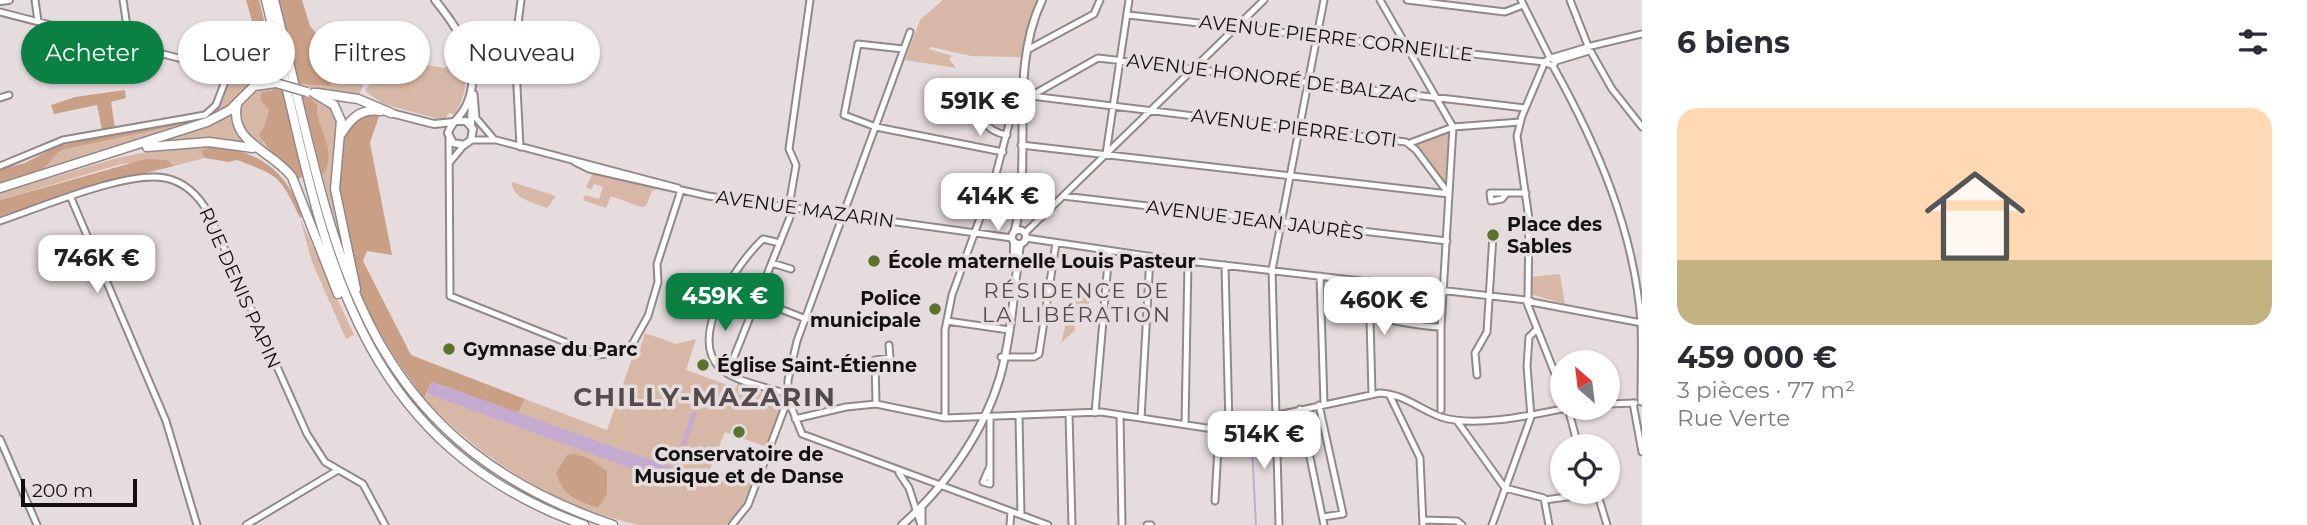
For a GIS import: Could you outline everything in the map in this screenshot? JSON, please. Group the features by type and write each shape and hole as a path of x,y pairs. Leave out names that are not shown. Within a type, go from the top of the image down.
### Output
{"highway":[{"path":"266,0 331,258 344,296 370,350 405,401 455,452 507,489 584,525"},
{"path":"274,0 339,255 361,312 377,341 408,387 464,446 534,493 613,525"},
{"path":"0,189 219,117 237,104 254,86 276,83 311,92 358,99 391,113"},
{"path":"311,92 337,109 341,136 335,169 336,195 361,312"},
{"path":"237,104 238,129 245,139 280,163 292,177 344,308 365,347 370,350"},
{"path":"341,136 359,114 370,110 391,113"},
{"path":"0,189 155,146 222,143 265,152"},
{"path":"560,516 571,525"}],"main road":[{"path":"0,1 9,0"},
{"path":"391,113 434,124 457,145 464,145 471,140 473,53 464,32 437,0"},
{"path":"437,0 458,30 471,62 469,100 449,135"},
{"path":"1026,96 1023,60 1028,36 1042,0"},
{"path":"1022,233 1018,211 1023,108 1035,16"},
{"path":"1028,36 1029,49"},
{"path":"1023,60 1026,69"},
{"path":"434,124 466,121 472,127"},
{"path":"902,525 917,513 940,486 987,418 1008,329 1015,241 1022,233"},
{"path":"1015,241 1022,233"}],"street":[{"path":"35,0 38,21"},
{"path":"123,0 126,21"},
{"path":"520,147 516,47 521,0"},
{"path":"728,372 780,243 792,206 796,165 789,149 810,0"},
{"path":"1029,49 1094,14 1100,0"},
{"path":"1106,154 1129,0"},
{"path":"1022,233 1264,0"},
{"path":"1279,525 1272,270 1324,0"},
{"path":"1380,0 1453,127 1441,327 1441,410"},
{"path":"1407,0 1505,12 1522,2 1616,199 1633,269 1642,323 1642,402 1620,404"},
{"path":"1570,0 1589,49 1612,89 1642,127"},
{"path":"0,12 34,21"},
{"name":"AVENUE PIERRE CORNEILLE","path":"1128,15 1550,62"},
{"path":"909,32 794,355 788,399 802,434 900,473 1048,525"},
{"path":"1550,363 1536,330 1528,300 1526,193 1518,142 1520,122 1550,62 1642,34"},
{"path":"903,49 858,44 844,115 876,127 1003,152"},
{"path":"0,166 63,140 205,115 216,105 229,71 164,55"},
{"name":"AVENUE HONORÉ DE BALZAC","path":"1026,96 1091,60 1194,69 1525,108"},
{"path":"0,98 9,94"},
{"path":"474,94 476,118 483,131 495,139"},
{"path":"945,418 947,321 951,295 1003,152 1015,101 1026,96"},
{"name":"AVENUE PIERRE LOTI","path":"1026,96 1410,144 1450,194"},
{"path":"960,111 975,113 992,132 1007,135"},
{"path":"1410,144 1453,127 1520,122"},
{"name":"AVENUE MAZARIN","path":"472,127 495,139 520,147 671,184 681,190 973,232 1015,241"},
{"path":"449,135 449,290 454,299 592,353 606,356 619,354 633,343 648,316 658,282 657,264 681,190"},
{"name":"AVENUE MAZARIN","path":"471,140 495,139"},
{"path":"450,162 464,145"},
{"path":"1021,145 1450,194"},
{"name":"RUE DENIS PAPIN","path":"0,221 118,183 153,177 178,181 199,197 209,214 291,404 325,462 363,484 385,525"},
{"path":"1506,194 1526,193"},
{"name":"AVENUE JEAN JAURÈS","path":"1063,196 1447,241"},
{"path":"71,198 166,421 197,525"},
{"path":"1022,233 1056,243 1110,251 1528,300 1642,323"},
{"path":"1477,375 1475,357 1487,336 1493,235"},
{"path":"780,243 763,239 750,251 715,304 710,351 719,366 728,372 781,392 787,391"},
{"path":"1003,357 1034,357 1041,349 1056,243"},
{"path":"1095,413 1110,251"},
{"path":"1141,418 1150,256"},
{"path":"1185,425 1188,261"},
{"path":"772,263 791,269"},
{"path":"1225,265 1229,426"},
{"path":"1320,276 1322,404 1343,514 1323,517"},
{"path":"1369,281 1372,394"},
{"path":"703,297 715,304"},
{"path":"757,300 806,319"},
{"path":"1371,317 1400,320 1407,326 1441,327"},
{"path":"947,321 1008,329"},
{"path":"1492,525 1532,415 1527,366 1529,337 1536,330"},
{"path":"876,404 875,360 890,358 890,345"},
{"path":"795,419 817,412 876,404 945,418 1095,413 1219,428 1372,394 1389,394 1457,421 1550,411"},
{"path":"1389,394 1420,458 1423,523 1457,521 1462,525"},
{"path":"732,525 744,511 788,399"},
{"path":"1633,403 1642,452"},
{"path":"1300,410 1324,525"},
{"path":"1069,414 1072,525"},
{"path":"1120,415 1122,525"},
{"path":"1019,417 1021,515"},
{"path":"987,418 990,466"},
{"path":"1457,421 1505,488 1542,496 1549,525"},
{"path":"1215,501 1219,428"},
{"path":"0,439 37,525"},
{"path":"324,479 325,462"},
{"path":"246,525 338,470"},
{"path":"900,473 909,488 922,525"},
{"path":"909,488 912,482 919,479"},
{"path":"1545,500 1550,499"},
{"path":"1601,504 1607,525"},
{"path":"1010,512 1010,525"},
{"path":"917,513 922,525"}],"shaded area":[{"path":"246,0 259,0 264,21 252,21"},
{"path":"277,0 302,0 309,23 309,84 331,86 298,84 295,72 295,21 282,21"},
{"path":"943,0 1038,0 1028,26 1021,57 971,56 931,47 929,49 952,56 949,59 956,68 905,60 920,20"},
{"path":"430,66 444,68 444,84 465,84 458,107 454,114 448,113 446,119 383,104 365,91 370,84 430,84"},
{"path":"228,84 253,84 215,116"},
{"path":"307,84 363,86 358,98 308,89"},
{"path":"275,86 263,143 272,151 252,140 244,131 240,114 248,98 255,92"},
{"path":"275,86 284,88 305,175 297,180 259,134 264,128 269,110 260,100 262,92 272,91"},
{"path":"125,90 126,98 111,102 115,128 102,130 97,105 54,114 51,105 75,97"},
{"path":"302,96 310,97 317,105 328,153 326,172 322,174"},
{"path":"310,97 328,106 337,121 332,179 344,252 322,174 326,172 328,162 327,145 317,105"},
{"path":"214,113 215,116 202,120 61,150 40,172 0,184 0,169 25,163 58,146"},
{"path":"232,113 237,134 245,143 204,139 155,143"},
{"path":"366,115 379,116 370,143 392,255 367,251 363,261 411,355 525,399 518,413 432,382 424,398 373,320 354,270 341,202 338,168 339,151 344,137 353,124"},
{"path":"206,118 191,125 40,172 61,150"},
{"path":"1449,131 1448,184 1446,184 1415,145"},
{"path":"177,146 212,146 202,151 205,158 174,166 166,160 121,164 0,200 0,193 117,158"},
{"path":"212,146 244,153 269,166 288,186 303,216 300,218 283,185 271,174 237,160 229,162 205,158 201,151"},
{"path":"146,159 167,160 174,166 109,182 0,216 0,200"},
{"path":"593,173 658,189 652,191 646,206 641,207 611,196 606,208 583,200 585,195 599,199 603,187 594,184 591,190 586,187"},
{"path":"512,182 556,196 547,208 519,196"},
{"path":"300,218 354,335 346,339 312,262"},
{"path":"1560,274 1565,304 1533,295 1530,277"},
{"path":"1083,292 1090,297 1087,320 1073,321 1073,318 1086,316 1073,316 1075,298 1083,297 1084,306"},
{"path":"1073,321 1075,330 1061,343 1066,323"},
{"path":"645,333 676,344 696,339 686,370 736,388 738,383 784,399 767,447 725,432 710,469 752,483 741,509 726,525 640,525 579,507 550,494 495,460 469,441 424,398 427,393 681,486 683,474 673,468 518,413 525,399 607,430 637,344 641,346"},
{"path":"432,382 673,468 684,474 682,487 434,396 427,393"},
{"path":"575,454 588,458 607,471 607,494 598,508 571,496 559,481 556,473 567,455"}],"waterway":[{"path":"675,469 694,414"},
{"path":"1251,429 1256,525"}],"place":[{"name":"Place des Sables","path":"1493,235"},
{"name":"École maternelle Louis Pasteur","path":"874,261"},
{"name":"Police municipale","path":"935,309"},
{"name":"Gymnase du Parc","path":"449,349"},
{"name":"Église Saint-Étienne","path":"703,365"},
{"name":"Conservatoire de Musique et de Danse","path":"739,432"}],"district":[{"name":"RÉSIDENCE DE LA LIBÉRATION","path":"1077,302"},
{"name":"CHILLY-MAZARIN","path":"705,397"}]}
